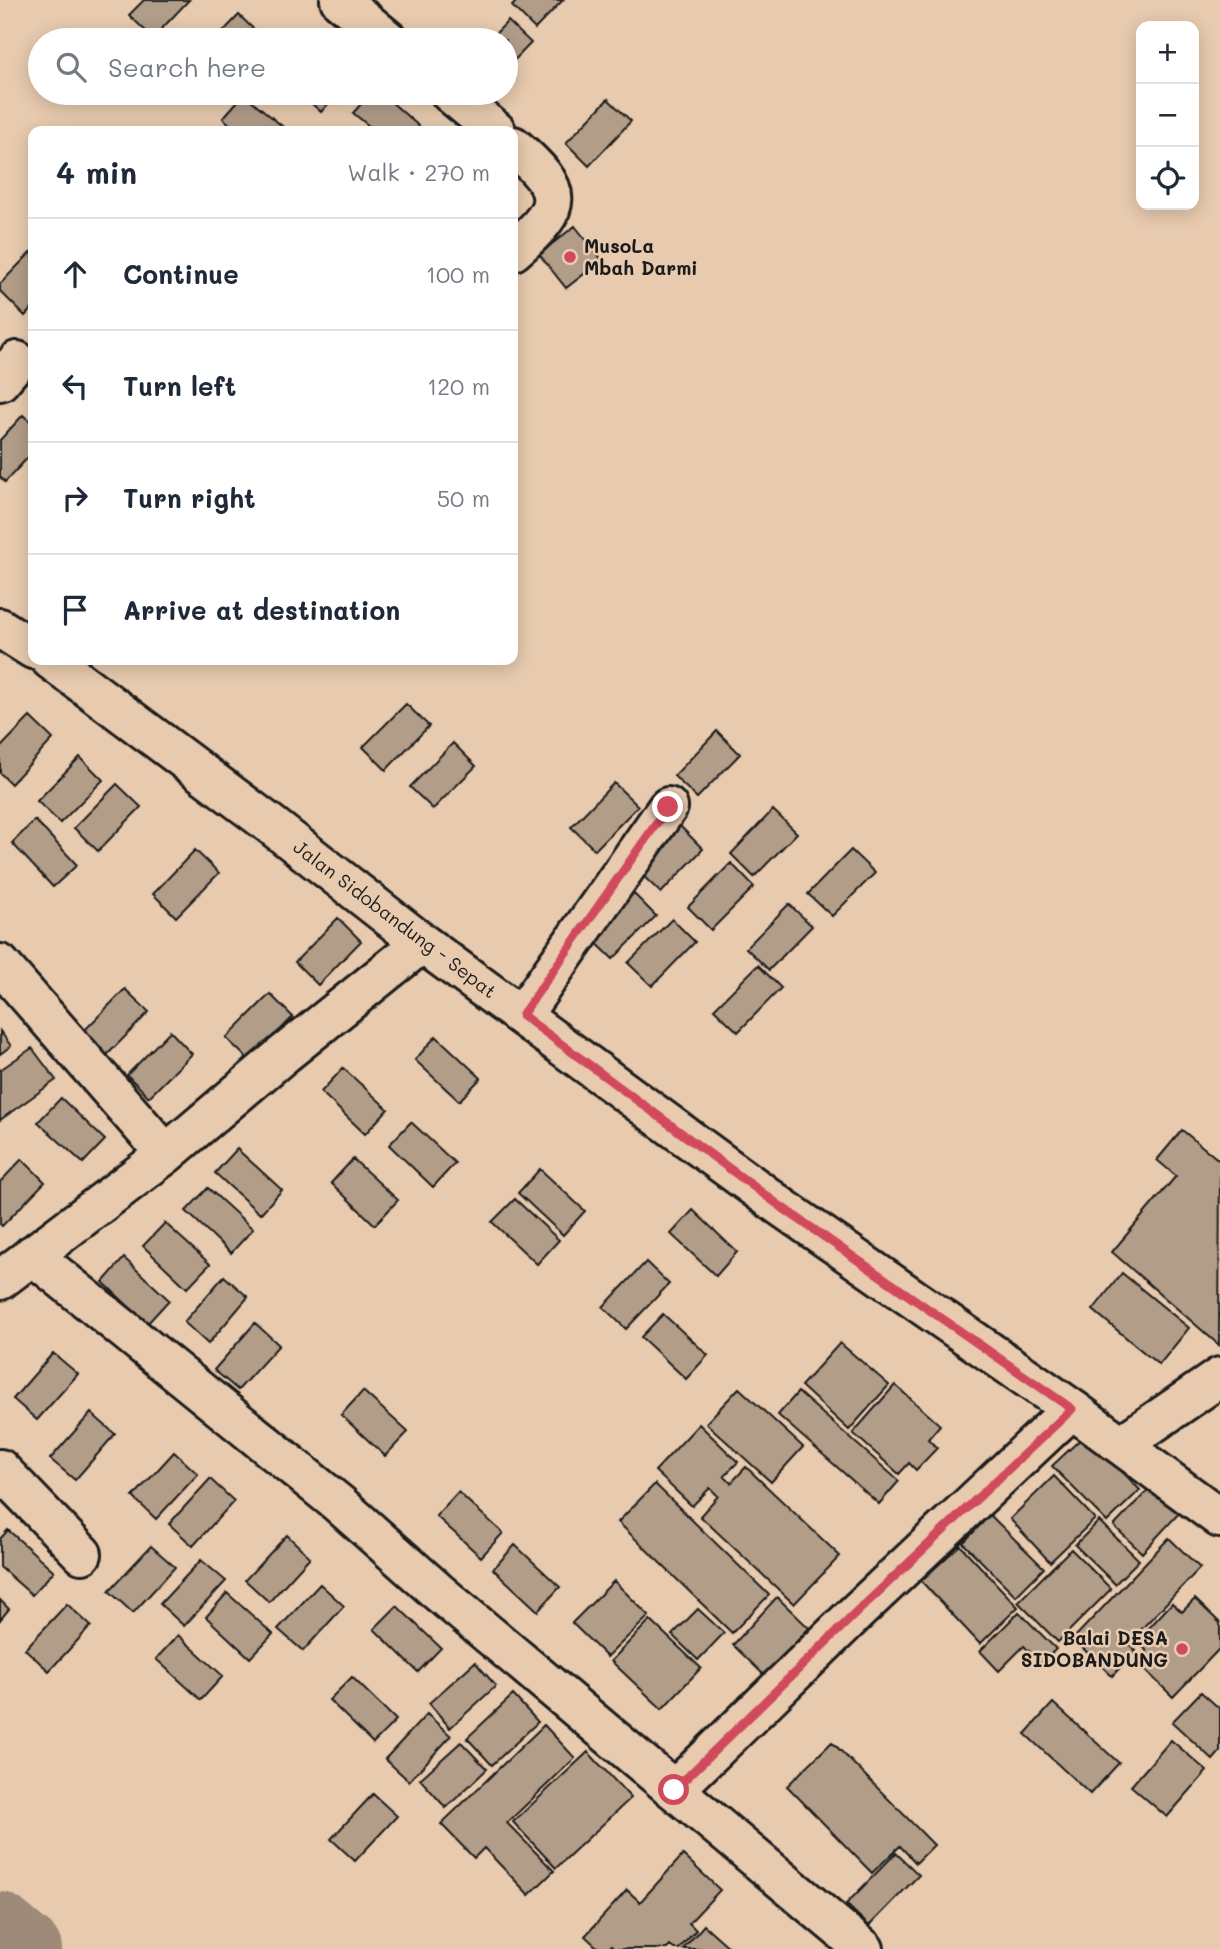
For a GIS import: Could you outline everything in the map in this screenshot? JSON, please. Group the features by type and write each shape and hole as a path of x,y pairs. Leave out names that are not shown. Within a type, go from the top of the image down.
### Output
{"street":[{"path":"340,0 374,28"},
{"path":"465,105 490,126"},
{"path":"518,150 544,173 553,194 549,214 536,231 518,247"},
{"name":"Jalan Sidobandung - Sepat","path":"0,628 28,644"},
{"name":"Jalan Sidobandung - Sepat","path":"61,665 422,943 780,1206 1072,1409 1220,1518"},
{"path":"522,1015 668,807"},
{"path":"0,1280 166,1154 422,943"},
{"path":"0,964 166,1154"},
{"path":"32,1255 338,1503 674,1790 849,1944"},
{"path":"1121,1445 1220,1377"},
{"path":"674,1790 1072,1409"},
{"path":"0,1469 82,1554"}],"building":[{"path":"144,0 189,0 162,28 143,28 129,15"},
{"path":"518,0 563,0 535,29 512,6"},
{"path":"239,15 253,28 227,28"},
{"path":"508,21 515,28 501,28"},
{"path":"518,31 531,43 518,57"},
{"path":"608,99 631,121 589,166 566,143"},
{"path":"234,105 257,105 282,126 232,126 223,118"},
{"path":"313,105 327,105 321,112"},
{"path":"360,105 395,105 419,126 369,126 353,113"},
{"name":"MusoLa Mbah Darmi","path":"575,226 602,260 566,288 539,254"},
{"path":"28,255 28,313 25,316 0,291 0,284"},
{"path":"23,415 28,420 28,457 5,482 0,477 0,440"},
{"path":"406,704 429,726 386,770 363,747"},
{"path":"30,717 53,739 11,784 0,773 0,748"},
{"path":"717,731 740,754 697,798 674,776"},
{"path":"453,743 476,766 433,809 410,787"},
{"path":"80,757 103,780 60,823 37,801"},
{"path":"614,783 638,806 595,850 571,827"},
{"path":"117,784 141,807 98,851 74,828"},
{"path":"773,810 797,833 754,877 731,854"},
{"path":"35,820 77,865 53,887 12,843"},
{"path":"680,826 703,849 661,893 637,870"},
{"path":"195,850 219,873 176,917 153,894"},
{"path":"851,850 875,873 832,916 808,894"},
{"path":"731,863 754,887 711,930 688,907"},
{"path":"633,893 656,916 613,959 590,937"},
{"path":"789,904 812,926 769,970 746,948"},
{"path":"338,918 361,941 318,985 295,962"},
{"path":"672,919 695,942 652,986 628,963"},
{"path":"758,965 781,988 738,1032 714,1009"},
{"path":"125,989 149,1012 106,1056 82,1033"},
{"path":"270,994 293,1017 250,1061 226,1038"},
{"path":"0,1031 11,1046 0,1054"},
{"path":"170,1031 192,1054 149,1097 127,1075"},
{"path":"436,1036 481,1078 459,1101 415,1060"},
{"path":"32,1048 56,1080 0,1120 0,1070"},
{"path":"343,1068 388,1109 365,1134 321,1092"},
{"path":"61,1098 105,1140 83,1163 38,1122"},
{"path":"411,1122 455,1163 433,1187 389,1145"},
{"path":"1182,1130 1220,1161 1219,1345 1112,1252 1176,1176 1157,1160"},
{"path":"237,1149 282,1190 260,1214 215,1173"},
{"path":"22,1159 45,1182 2,1226 0,1182"},
{"path":"353,1159 398,1200 375,1225 331,1183"},
{"path":"540,1169 585,1211 563,1235 518,1193"},
{"path":"208,1188 253,1229 231,1253 186,1211"},
{"path":"515,1199 559,1240 537,1264 492,1222"},
{"path":"693,1210 737,1252 716,1276 671,1234"},
{"path":"165,1223 210,1264 187,1288 143,1246"},
{"path":"124,1258 169,1300 147,1324 103,1282"},
{"path":"646,1262 669,1284 626,1329 603,1307"},
{"path":"1122,1273 1189,1328 1159,1365 1093,1310"},
{"path":"224,1276 248,1297 208,1344 184,1322"},
{"path":"663,1314 708,1355 686,1379 641,1337"},
{"path":"255,1323 279,1345 238,1390 214,1370"},
{"path":"840,1343 889,1385 849,1430 801,1386"},
{"path":"53,1353 78,1374 37,1420 13,1399"},
{"path":"895,1385 940,1425 928,1439 937,1448 916,1470 909,1463 899,1474 853,1433"},
{"path":"739,1388 803,1447 771,1482 706,1423"},
{"path":"363,1391 408,1432 385,1456 341,1415"},
{"path":"798,1392 899,1481 879,1504 778,1415"},
{"path":"91,1413 115,1434 75,1480 50,1459"},
{"path":"699,1424 738,1462 724,1476 731,1483 746,1467 840,1556 794,1604 700,1516 718,1496 710,1488 692,1506 655,1471"},
{"path":"1086,1434 1140,1490 1107,1522 1052,1466"},
{"path":"174,1452 198,1474 156,1519 133,1497"},
{"path":"1054,1476 1095,1519 1050,1562 1010,1519"},
{"path":"210,1479 234,1501 193,1546 169,1524"},
{"path":"655,1484 769,1595 732,1633 618,1522"},
{"path":"1153,1485 1181,1511 1142,1553 1114,1526"},
{"path":"458,1492 503,1533 481,1557 436,1516"},
{"path":"990,1515 1044,1568 1016,1596 963,1543"},
{"path":"1099,1521 1139,1560 1115,1584 1075,1545"},
{"path":"8,1530 54,1571 32,1595 0,1567 0,1539"},
{"path":"287,1535 310,1557 269,1602 245,1580"},
{"path":"1169,1538 1200,1568 1128,1643 1136,1651 1112,1676 1073,1639"},
{"path":"515,1545 560,1587 538,1611 493,1569"},
{"path":"960,1545 1018,1607 980,1644 921,1581"},
{"path":"151,1546 175,1567 133,1613 109,1591"},
{"path":"1071,1549 1111,1589 1058,1642 1018,1602"},
{"path":"201,1560 226,1581 184,1626 160,1604"},
{"path":"614,1581 649,1616 607,1657 572,1623"},
{"path":"320,1584 344,1606 303,1651 278,1629"},
{"path":"227,1593 273,1634 250,1658 206,1617"},
{"path":"777,1597 809,1628 765,1676 733,1645"},
{"name":"Balai DESA SIDOBANDUNG","path":"1195,1599 1220,1623 1220,1648 1173,1697 1137,1662 1147,1651 1137,1641 1172,1603 1182,1612"},
{"path":"0,1600 9,1609 0,1620"},
{"path":"67,1604 91,1626 49,1671 25,1649"},
{"path":"397,1606 441,1648 418,1672 374,1629"},
{"path":"698,1609 724,1633 698,1660 672,1635"},
{"path":"1019,1612 1056,1649 1041,1664 1024,1646 999,1671 980,1651"},
{"path":"650,1620 701,1668 662,1709 611,1661"},
{"path":"178,1635 223,1676 201,1700 156,1659"},
{"path":"475,1662 496,1686 450,1728 429,1703"},
{"path":"352,1677 396,1720 373,1743 329,1700"},
{"path":"1201,1692 1220,1709 1220,1752 1213,1760 1172,1722"},
{"path":"513,1695 538,1722 492,1765 467,1738"},
{"path":"1053,1703 1119,1763 1090,1794 1025,1734"},
{"path":"427,1714 451,1736 409,1781 385,1759"},
{"path":"544,1725 575,1758 507,1823 554,1871 529,1895 484,1848 474,1858 441,1824"},
{"path":"1171,1740 1207,1771 1167,1817 1131,1786"},
{"path":"461,1742 487,1769 446,1808 420,1779"},
{"path":"832,1742 934,1845 916,1863 900,1846 872,1873 787,1786"},
{"path":"588,1752 631,1798 556,1868 513,1822"},
{"path":"373,1794 397,1816 355,1861 331,1839"},
{"path":"896,1853 919,1875 869,1926 846,1904"},
{"path":"683,1855 720,1890 689,1923 696,1930 679,1949 670,1946 667,1949 614,1949 611,1946 608,1949 599,1949 585,1936 627,1890 640,1902"},
{"path":"704,1925 731,1949 683,1949"}],"waterway":[{"path":"0,1925 29,1949"}],"place":[{"name":"MusoLa Mbah Darmi","path":"570,257"},
{"name":"Balai DESA SIDOBANDUNG","path":"1182,1649"}],"route":[{"path":"668,807 522,1015 780,1206 1072,1409 674,1790"}]}
